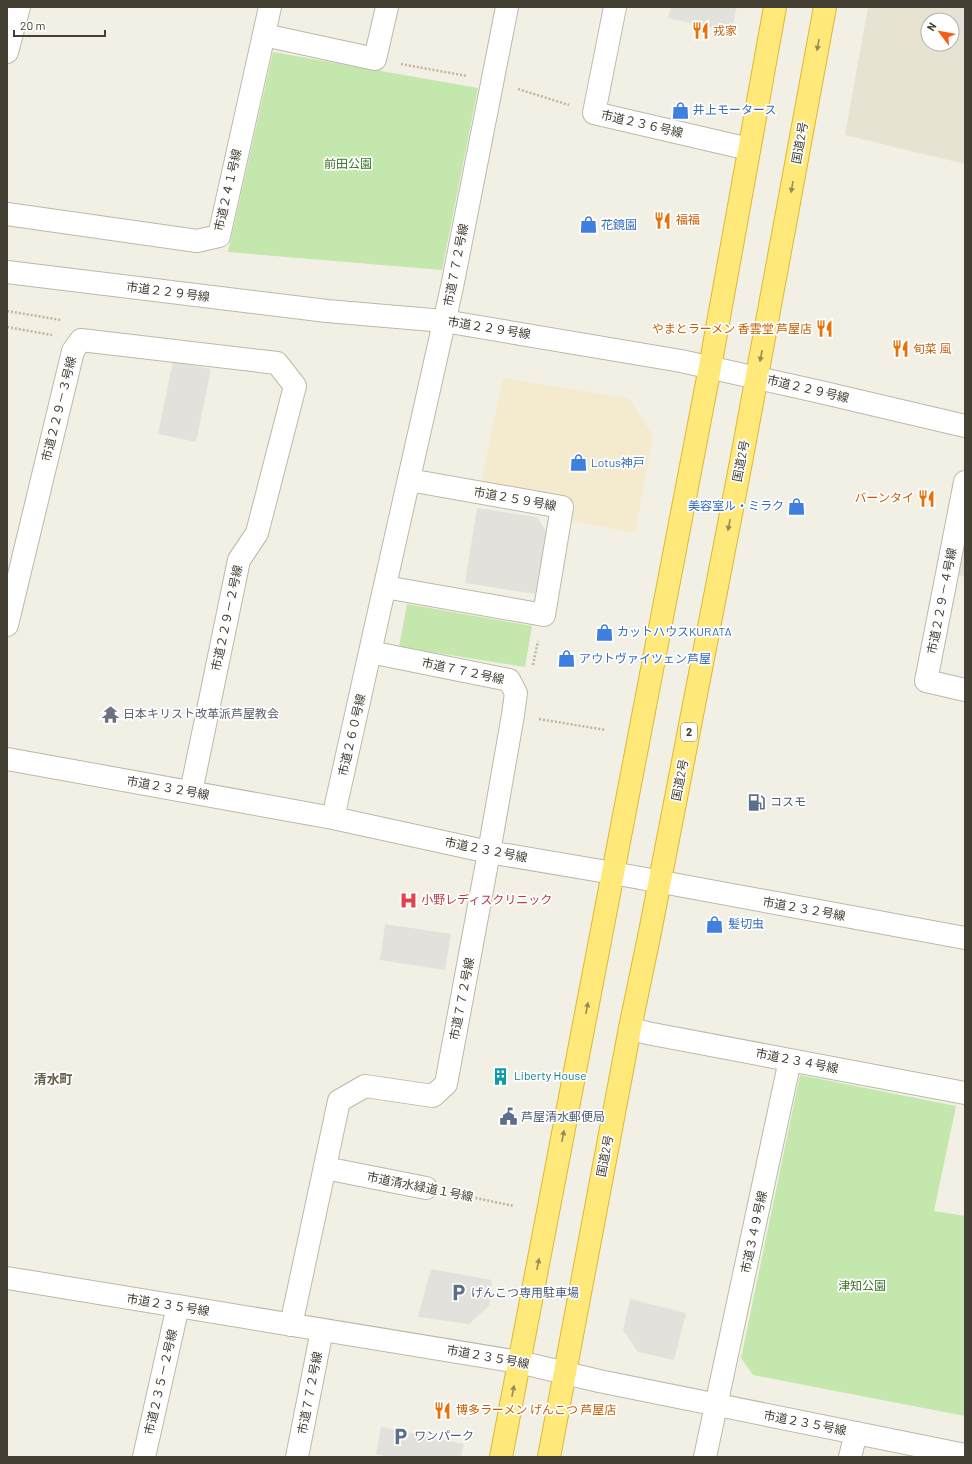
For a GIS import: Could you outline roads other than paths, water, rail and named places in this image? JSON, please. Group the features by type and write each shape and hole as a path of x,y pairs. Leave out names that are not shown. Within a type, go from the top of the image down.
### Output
{"highway":[{"path":"501,1457 710,367 775,7"},
{"name":"国道2号","path":"549,1457 630,1028 660,883 757,378 825,7"}],"street":[{"path":"7,52 19,7"},
{"name":"市道２４１号線","path":"7,214 197,241 219,236 270,7"},
{"path":"264,35 375,59 387,7"},
{"name":"市道７７２号線","path":"291,1325 340,1101 365,1086 434,1096 446,1084 513,715 516,693 509,680 370,652 444,321 507,7"},
{"name":"市道２３６号線","path":"614,7 594,113 749,150"},
{"name":"市道２２９号線","path":"7,272 327,311 444,321 710,367 965,426"},
{"name":"市道２２９－３号線","path":"7,625 73,351 81,340 277,363"},
{"name":"市道２２９－２号線","path":"190,792 239,560 257,533 295,386 277,363"},
{"name":"市道２５９号線","path":"385,587 544,615 562,507 409,480"},
{"name":"市道２２９－４号線","path":"965,482 926,681 965,690"},
{"name":"市道２６０号線","path":"333,818 370,652"},
{"name":"市道２３２号線","path":"7,759 333,818 489,852 612,873 965,938"},
{"name":"市道２３４号線","path":"630,1028 654,1034 965,1093"},
{"name":"市道３４９号線","path":"705,1457 790,1060"},
{"name":"市道清水緑道１号線","path":"325,1168 426,1188"},
{"name":"市道２３５号線","path":"7,1278 519,1362 717,1405 965,1455"},
{"name":"市道２３５－２号線","path":"144,1457 178,1306"},
{"name":"市道７７２号線","path":"297,1457 322,1330"},
{"path":"850,1457 856,1433"}],"place":[{"name":"戎家","path":"700,31"},
{"name":"井上モータース","path":"680,110"},
{"name":"福福","path":"663,220"},
{"name":"花鏡園","path":"588,225"},
{"name":"やまとラーメン 香雲堂 芦屋店","path":"825,329"},
{"name":"旬菜 風","path":"900,349"},
{"name":"Lotus神戸","path":"578,463"},
{"name":"バーンタイ","path":"927,498"},
{"name":"美容室ル・ミラク","path":"797,506"},
{"name":"カットハウスKURATA","path":"604,632"},
{"name":"アウトヴァイツェン芦屋","path":"566,659"},
{"name":"日本キリスト改革派芦屋教会","path":"110,714"},
{"name":"コスモ","path":"757,802"},
{"name":"小野レディスクリニック","path":"408,900"},
{"name":"髪切虫","path":"715,924"},
{"name":"Liberty House","path":"501,1076"},
{"name":"芦屋清水郵便局","path":"508,1117"},
{"name":"げんこつ専用駐車場","path":"458,1293"},
{"name":"博多ラーメン げんこつ 芦屋店","path":"443,1410"},
{"name":"ワンパーク","path":"401,1436"}],"district":[{"name":"清水町","path":"53,1079"}],"park label":[{"name":"前田公園","path":"348,164"},
{"name":"津知公園","path":"862,1286"}]}
